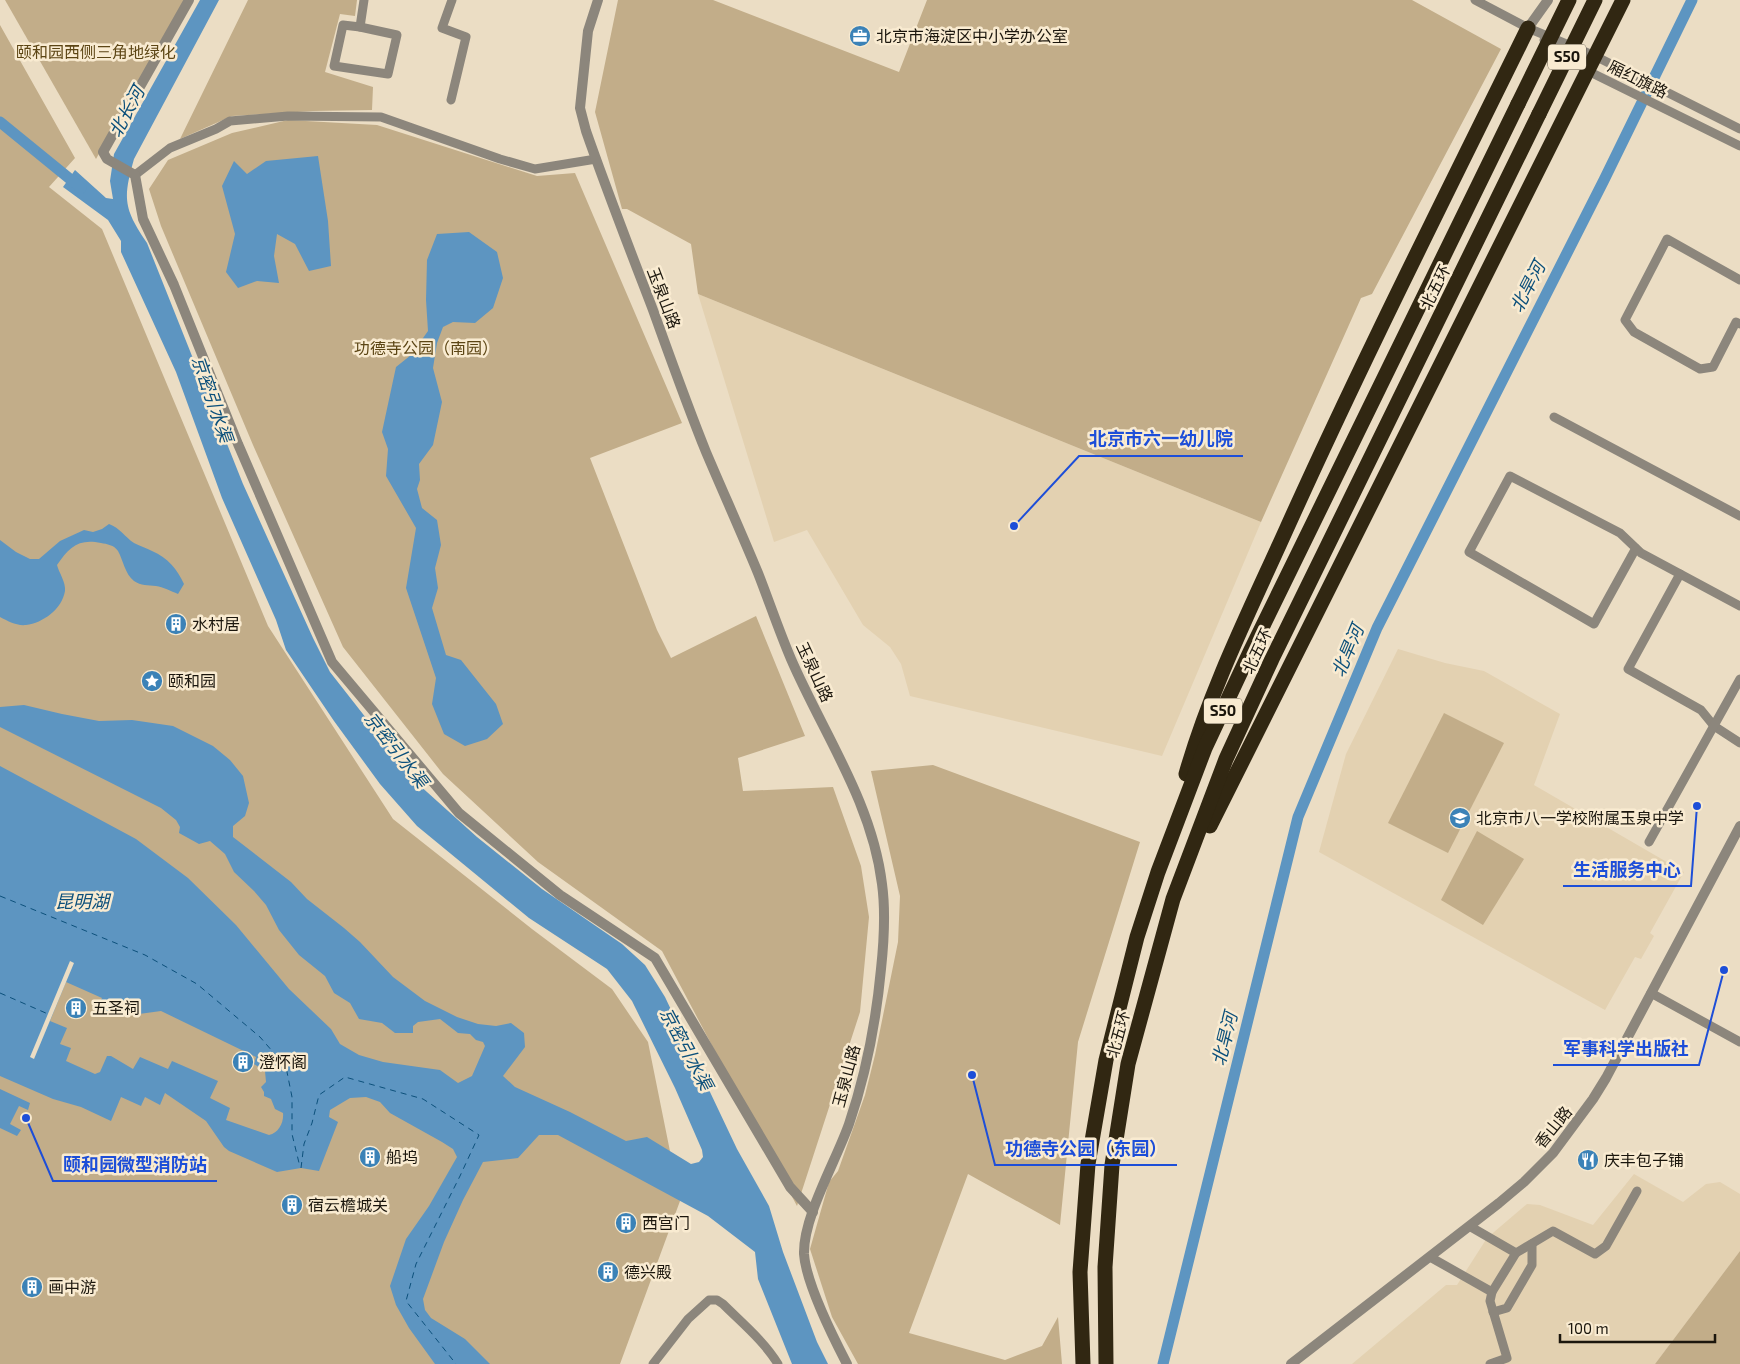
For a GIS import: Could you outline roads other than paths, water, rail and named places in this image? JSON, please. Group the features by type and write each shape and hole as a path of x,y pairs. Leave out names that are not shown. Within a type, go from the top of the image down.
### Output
{"highway":[{"name":"北五环","path":"1082,1364 1080,1272 1088,1164 1106,1060 1137,937 1158,872 1205,748 1250,650 1569,0"},
{"name":"北五环","path":"1106,1364 1104,1267 1112,1166 1128,1064 1173,898 1226,759 1272,659 1595,0"},
{"path":"1173,898 1622,0"},
{"path":"1158,872 1193,749 1229,656 1325,442 1528,28"}],"street":[{"path":"136,175 107,159 103,152 189,0"},
{"path":"360,27 364,0"},
{"path":"451,100 466,37 442,28 452,0"},
{"name":"玉泉山路","path":"598,0 588,31 580,108 596,159 704,448 758,574 791,660 845,768 870,830 878,862 884,907 884,935 879,989 872,1034 848,1127 813,1212 805,1238 804,1258 811,1282 847,1364"},
{"name":"厢红旗路","path":"1475,0 1528,28 1595,56 1740,128"},
{"path":"1528,28 1548,0"},
{"path":"344,25 360,27 397,36 388,74 334,66 344,25"},
{"name":"厢红旗路","path":"1528,28 1588,71 1740,146"},
{"path":"136,175 170,148 230,122 288,116 381,117 500,159 535,169 596,159"},
{"path":"136,175 143,219 174,285 238,444 332,662 459,813 560,894 655,958 790,1188 813,1212"},
{"path":"1739,320 1713,367 1700,369 1634,332 1624,320 1667,239 1740,280"},
{"path":"1554,417 1740,516"},
{"path":"1636,548 1594,624 1469,552 1510,476 1620,533 1636,548 1641,553 1740,606"},
{"path":"1680,574 1628,669 1702,710 1714,726 1740,743"},
{"path":"1650,842 1740,679"},
{"name":"香山路","path":"1291,1364 1471,1226 1524,1182 1553,1153 1606,1078 1740,826"},
{"path":"1651,993 1740,1042"},
{"path":"1490,1364 1507,1358 1490,1301 1492,1292 1516,1253 1553,1230 1595,1254 1606,1246 1638,1191"},
{"path":"1471,1226 1516,1253"},
{"path":"1493,1312 1507,1308 1520,1287 1532,1265 1532,1244"},
{"path":"1430,1257 1492,1292"},
{"path":"653,1364 688,1319 709,1300 717,1300 723,1304 762,1342 772,1353 778,1364"}],"water":[{"name":"昆明湖","path":"200,0 219,0 134,159 128,184 127,203 133,221 147,243 243,484 330,672 417,783 477,837 542,889 622,944 645,965 665,997 737,1149 769,1206 783,1252 817,1342 828,1364 792,1364 758,1279 755,1252 708,1216 558,1135 539,1135 518,1158 483,1162 444,1242 423,1299 425,1310 431,1318 465,1339 490,1364 435,1364 409,1328 396,1305 390,1286 406,1239 429,1206 457,1157 453,1149 390,1113 380,1102 366,1097 350,1098 330,1110 329,1117 338,1122 319,1171 301,1168 277,1172 229,1151 224,1147 206,1121 165,1093 160,1105 145,1097 141,1106 121,1097 111,1121 81,1107 53,1099 0,1076 0,766 136,839 188,878 236,925 289,989 331,1029 340,1044 359,1055 383,1062 440,1070 458,1083 472,1076 485,1046 483,1042 476,1040 470,1034 458,1033 440,1019 418,1022 413,1026 413,1033 395,1033 382,1023 359,1019 350,1003 334,993 325,976 299,955 279,930 266,905 234,872 225,854 210,841 199,844 179,833 180,827 176,820 161,808 0,727 0,707 24,705 99,721 132,720 173,726 213,746 230,760 243,776 249,803 245,816 233,826 233,837 291,882 307,899 360,942 393,977 425,1001 457,1017 478,1024 496,1026 511,1023 524,1033 525,1047 503,1076 515,1087 570,1112 626,1141 647,1137 691,1164 699,1162 703,1157 702,1150 675,1088 632,1001 607,969 529,918 417,826 380,784 286,650 276,620 222,498 176,372 121,252 121,241 108,220 63,187 75,170 106,198 113,199 110,181 114,154","holes":["66,982 102,998 97,1008 117,1017 161,1011 256,1057 254,1064 265,1071 266,1082 261,1087 264,1096 271,1099 275,1109 283,1113 283,1120 278,1130 269,1135 226,1120 230,1108 210,1098 218,1081 172,1061 168,1069 140,1057 133,1069 111,1056 107,1056 100,1072 95,1074 66,1061 71,1048 60,1044 67,1028 50,1021"]},
{"path":"318,156 328,221 331,266 309,271 295,244 277,234 274,256 279,283 257,281 238,288 226,272 235,234 222,186 234,161 247,174 266,161"},
{"path":"469,232 497,252 503,278 493,308 475,323 453,322 443,327 437,343 433,368 442,402 433,445 419,464 420,480 417,489 422,508 437,520 441,545 435,568 438,588 432,608 446,655 461,660 496,704 503,724 487,739 465,746 444,734 432,704 436,678 406,588 416,528 386,476 388,449 382,432 396,367 411,355 428,331 426,300 427,260 437,234"},
{"path":"109,524 134,543 158,554 171,564 184,584 178,594 161,587 137,583 128,575 115,547 87,542 75,545 57,565 65,591 60,604 51,614 39,621 26,625 15,624 0,617 0,540 16,552 30,559 39,559 60,541 84,530 93,532"},
{"path":"0,1089 30,1103 28,1110 19,1106 10,1124 21,1130 17,1136 0,1128"}],"waterway":[{"name":"北旱河","path":"1163,1364 1298,817 1377,628 1604,180 1692,0"},
{"name":"京密引水渠","path":"0,122 81,188"}],"place":[{"name":"北京市海淀区中小学办公室","path":"860,36"},
{"name":"北京市六一幼儿院","path":"1014,526"},
{"name":"水村居","path":"176,624"},
{"name":"颐和园","path":"152,681"},
{"name":"生活服务中心","path":"1697,806"},
{"name":"北京市八一学校附属玉泉中学","path":"1460,818"},
{"name":"军事科学出版社","path":"1724,970"},
{"name":"五圣祠","path":"76,1008"},
{"name":"澄怀阁","path":"243,1062"},
{"name":"功德寺公园（东园）","path":"972,1075"},
{"name":"颐和园微型消防站","path":"26,1118"},
{"name":"船坞","path":"370,1157"},
{"name":"庆丰包子铺","path":"1588,1160"},
{"name":"宿云檐城关","path":"292,1205"},
{"name":"西宫门","path":"626,1223"},
{"name":"德兴殿","path":"608,1272"},
{"name":"画中游","path":"32,1287"}],"park label":[{"name":"颐和园西侧三角地绿化","path":"96,52"},
{"name":"功德寺公园（南园）","path":"426,348"}],"water label":[{"name":"北长河","path":"127,112"}]}
